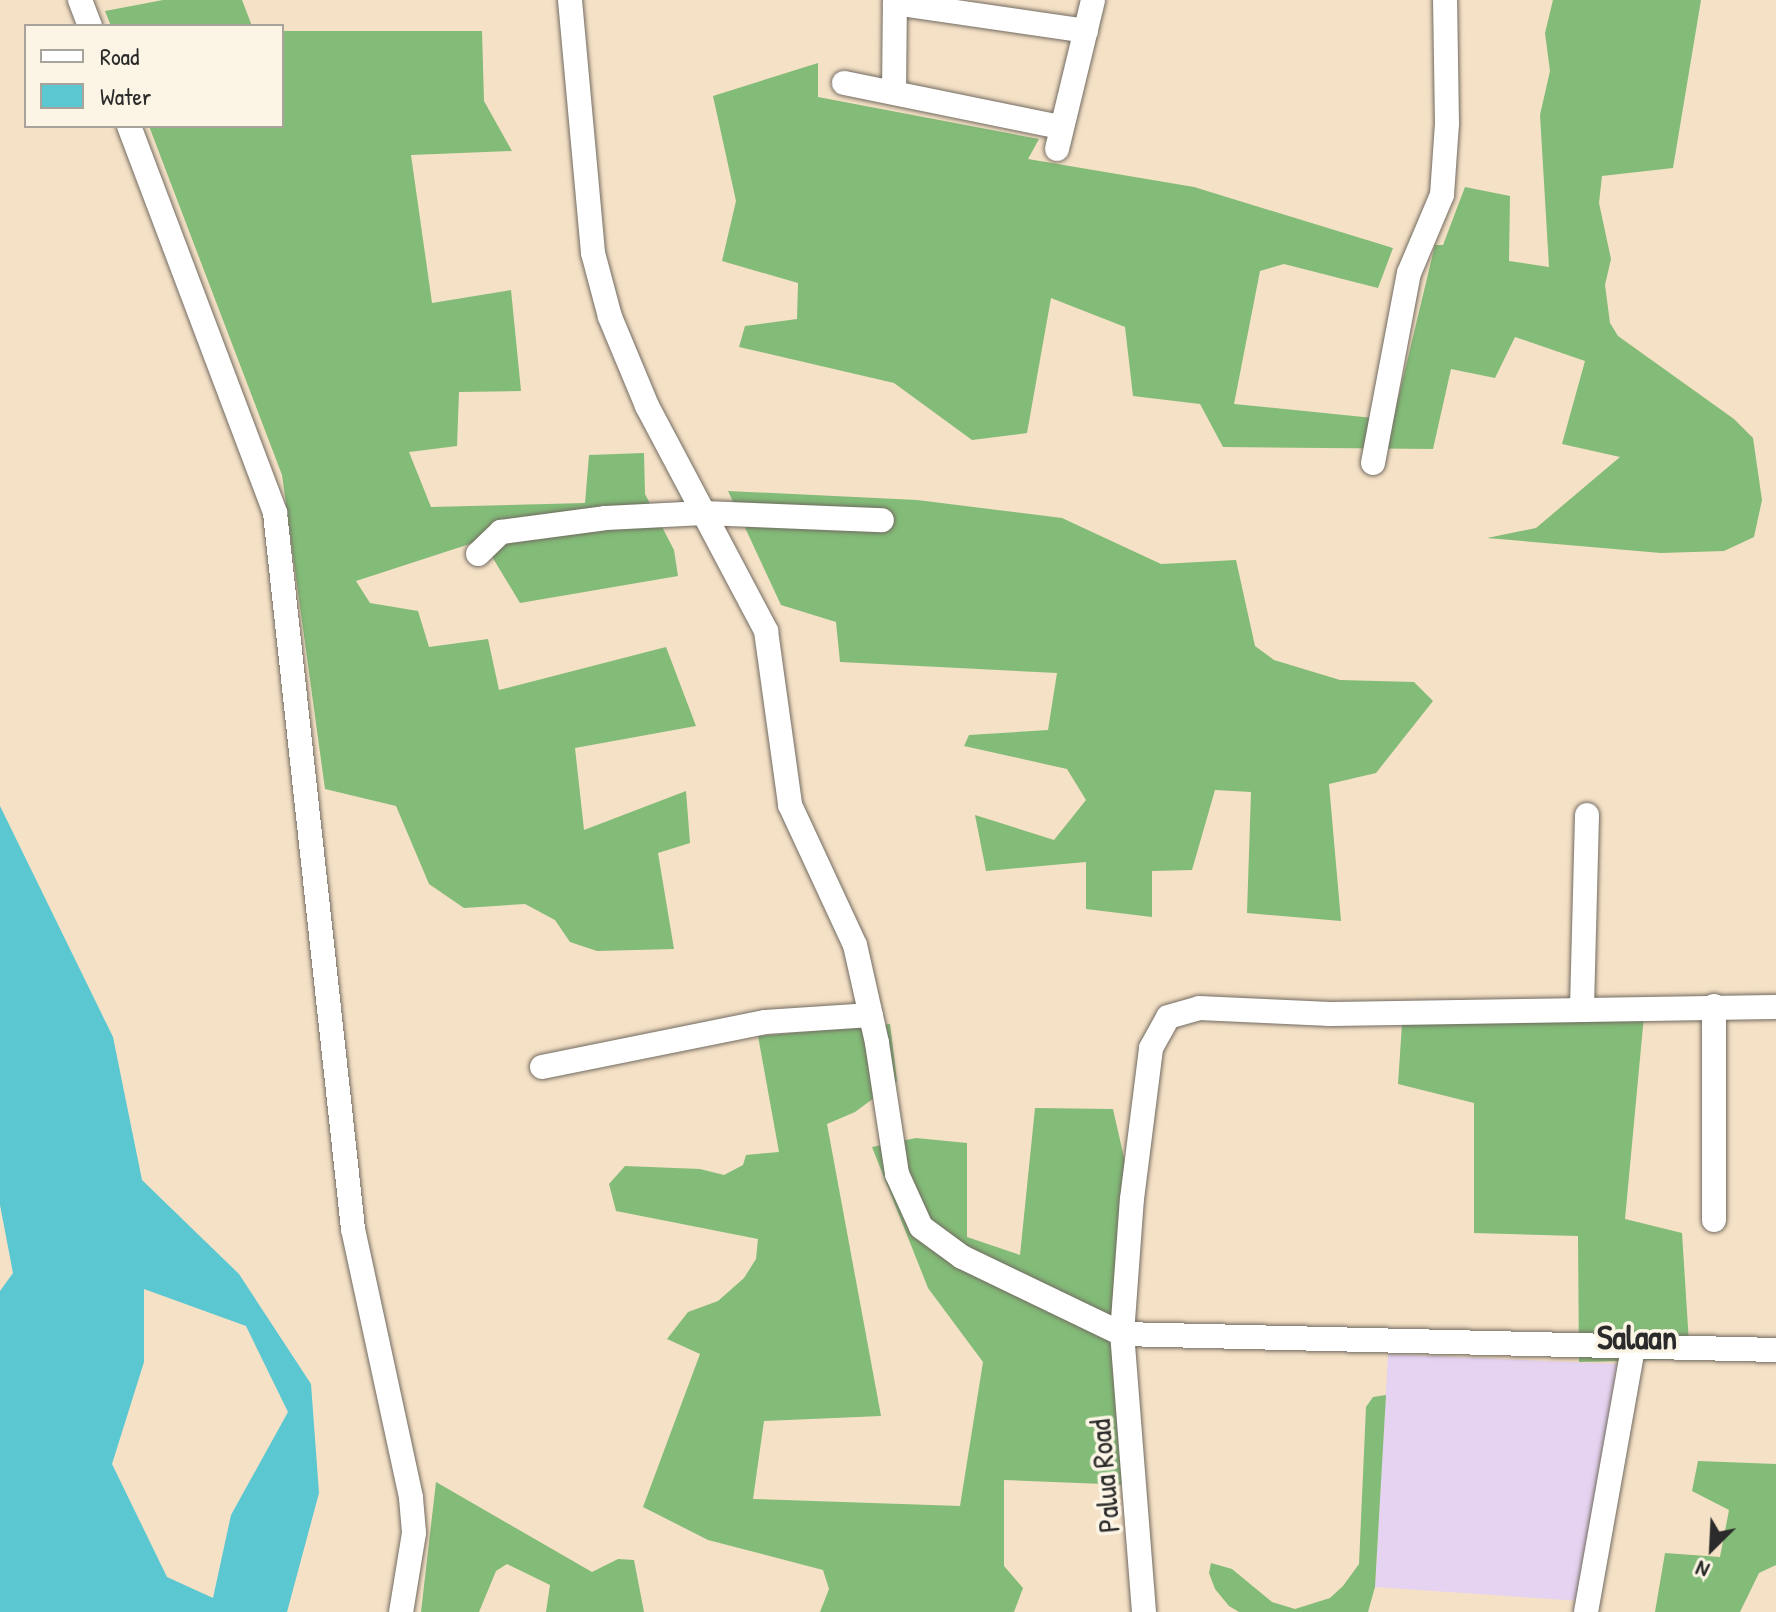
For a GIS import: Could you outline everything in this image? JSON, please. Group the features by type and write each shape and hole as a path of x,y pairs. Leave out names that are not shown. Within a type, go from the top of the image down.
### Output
{"street":[{"path":"80,0 89,24"},
{"path":"570,0 593,253 610,317 647,406 766,631 790,805 855,945 871,1015 897,1174 921,1227 962,1257 1122,1334 1776,1350"},
{"path":"844,83 894,92 1059,138 1093,0"},
{"path":"1373,463 1409,273 1442,195 1447,124 1445,0"},
{"path":"894,92 895,1 1086,31"},
{"path":"130,128 275,513 353,1229 411,1498 414,1533 401,1612"},
{"path":"478,554 495,536 521,527 704,513 882,520"},
{"path":"1582,1007 1587,815"},
{"path":"1714,1006 1714,1220"},
{"name":"Palua Road","path":"1144,1612 1122,1334 1142,1110 1151,1048 1168,1017 1199,1008 1345,1014 1582,1007 1776,1007"},
{"path":"542,1067 765,1022 871,1015"},
{"path":"1586,1612 1633,1347"}],"shaded area":[{"path":"1388,1354 1617,1364 1581,1601 1375,1587"}],"green space":[{"path":"163,0 242,0 251,24 110,24 105,11"},
{"path":"1553,0 1701,0 1673,168 1602,176 1599,203 1611,259 1605,285 1610,323 1618,336 1734,419 1753,438 1762,500 1754,537 1724,551 1661,553 1487,538 1536,528 1620,457 1562,444 1585,361 1515,337 1495,378 1451,369 1433,449 1223,447 1200,404 1133,396 1125,327 1051,298 1027,433 972,440 894,383 739,347 745,326 797,319 798,283 722,261 736,201 713,96 818,63 818,97 1039,139 1028,159 1194,187 1393,248 1378,288 1284,264 1260,271 1234,404 1393,420 1435,245 1443,245 1465,187 1510,196 1509,261 1549,267 1540,115 1550,71 1545,33"},
{"path":"284,31 482,31 484,101 512,151 411,155 432,303 511,290 521,391 459,392 457,446 409,452 431,507 585,503 589,455 644,453 645,494 674,550 678,576 520,603 482,540 356,581 370,603 418,611 429,647 488,639 499,690 666,647 696,726 575,748 584,830 686,791 690,843 658,853 674,949 597,951 570,942 555,920 525,904 464,908 429,884 396,806 325,789 282,475 150,128 284,128"},
{"path":"728,491 917,500 1062,518 1161,564 1236,560 1255,646 1274,660 1340,680 1414,682 1433,701 1376,773 1329,784 1341,921 1247,913 1251,792 1215,790 1192,870 1152,871 1152,917 1086,909 1086,862 986,871 975,815 1054,840 1086,800 1067,769 964,746 969,735 1048,730 1057,673 840,662 836,622 781,605"},
{"path":"1645,1005 1625,1219 1682,1233 1690,1359 1579,1362 1578,1236 1474,1233 1474,1103 1398,1084 1403,1009"},
{"path":"890,1024 897,1081 855,1112 827,1124 881,1416 764,1421 753,1499 960,1506 983,1362 928,1288 872,1147 916,1138 967,1143 967,1237 1020,1255 1035,1108 1113,1109 1139,1224 1132,1348 1140,1410 1128,1485 1004,1480 1004,1566 1023,1588 1014,1612 820,1612 829,1589 823,1570 708,1540 643,1507 700,1354 667,1339 688,1312 718,1301 744,1278 756,1259 758,1239 616,1211 609,1184 625,1166 700,1169 724,1175 743,1165 746,1155 779,1152 758,1036"},
{"path":"1386,1395 1375,1587 1368,1612 1239,1612 1229,1606 1215,1589 1209,1573 1211,1563 1232,1569 1272,1602 1295,1609 1330,1598 1343,1586 1359,1564 1366,1407 1373,1397"},
{"path":"1698,1461 1776,1464 1776,1565 1759,1573 1740,1612 1655,1612 1665,1553 1720,1557 1729,1510 1692,1491"},
{"path":"436,1482 592,1572 618,1559 634,1560 644,1612 546,1612 550,1585 507,1564 496,1571 479,1612 421,1612"}],"water":[{"path":"0,806 113,1037 142,1180 239,1274 311,1384 319,1493 287,1612 0,1612 0,1291 13,1273 0,1205","holes":["144,1289 246,1326 288,1412 231,1515 213,1598 167,1577 112,1464 144,1362"]}],"district":[{"name":"Salaan","path":"1637,1338"}]}
